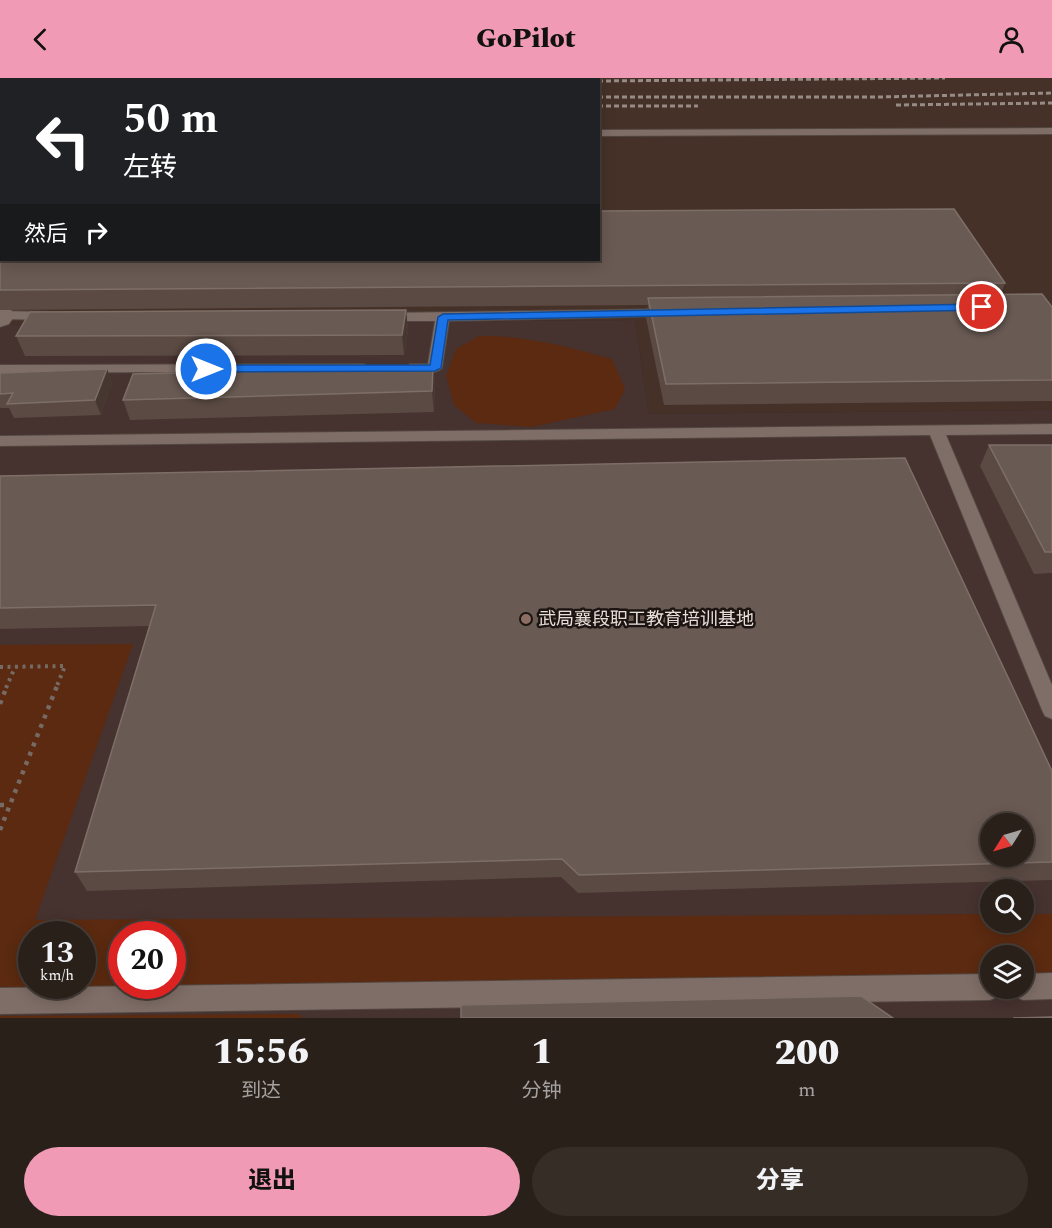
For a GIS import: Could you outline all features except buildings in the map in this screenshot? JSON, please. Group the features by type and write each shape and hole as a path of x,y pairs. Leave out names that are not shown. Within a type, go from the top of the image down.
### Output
{"lane":[{"path":"600,133 1052,131"},
{"path":"371,317 682,313"},
{"path":"1,317 62,316"},
{"path":"400,368 435,368 443,317"},
{"path":"0,369 376,368"},
{"path":"0,441 1052,429"},
{"path":"936,431 1052,710"},
{"path":"1034,987 1052,986"},
{"path":"0,1001 980,987"}],"path":[{"path":"0,667 65,666 0,830"},
{"path":"0,704 15,667"},
{"path":"0,805 10,805"}],"shaded area":[{"path":"600,78 1052,78 1052,410 649,414 635,320 0,325 0,261 600,261"},
{"name":"武局襄段职工教育培训基地","path":"635,320 649,414 1052,410 1052,1018 0,1018 0,325"},
{"path":"479,336 513,337 563,346 612,359 625,389 615,409 531,427 476,423 454,405 446,376 456,349"},
{"path":"133,644 35,920 980,914 980,933 1034,933 1034,914 1052,914 1052,986 1034,987 1034,945 980,945 980,987 186,998 186,921 108,921 108,999 141,999 0,1001 0,645"},
{"path":"299,1014 302,1018 0,1018 0,1016"}],"railway":[{"path":"600,81 945,78"},
{"path":"600,97 878,97 1052,93"},
{"path":"896,105 1052,103"},
{"path":"600,106 698,106"}],"place":[{"name":"武局襄段职工教育培训基地","path":"526,619"}],"route":[{"path":"206,369 435,368 443,317 982,307"}]}
